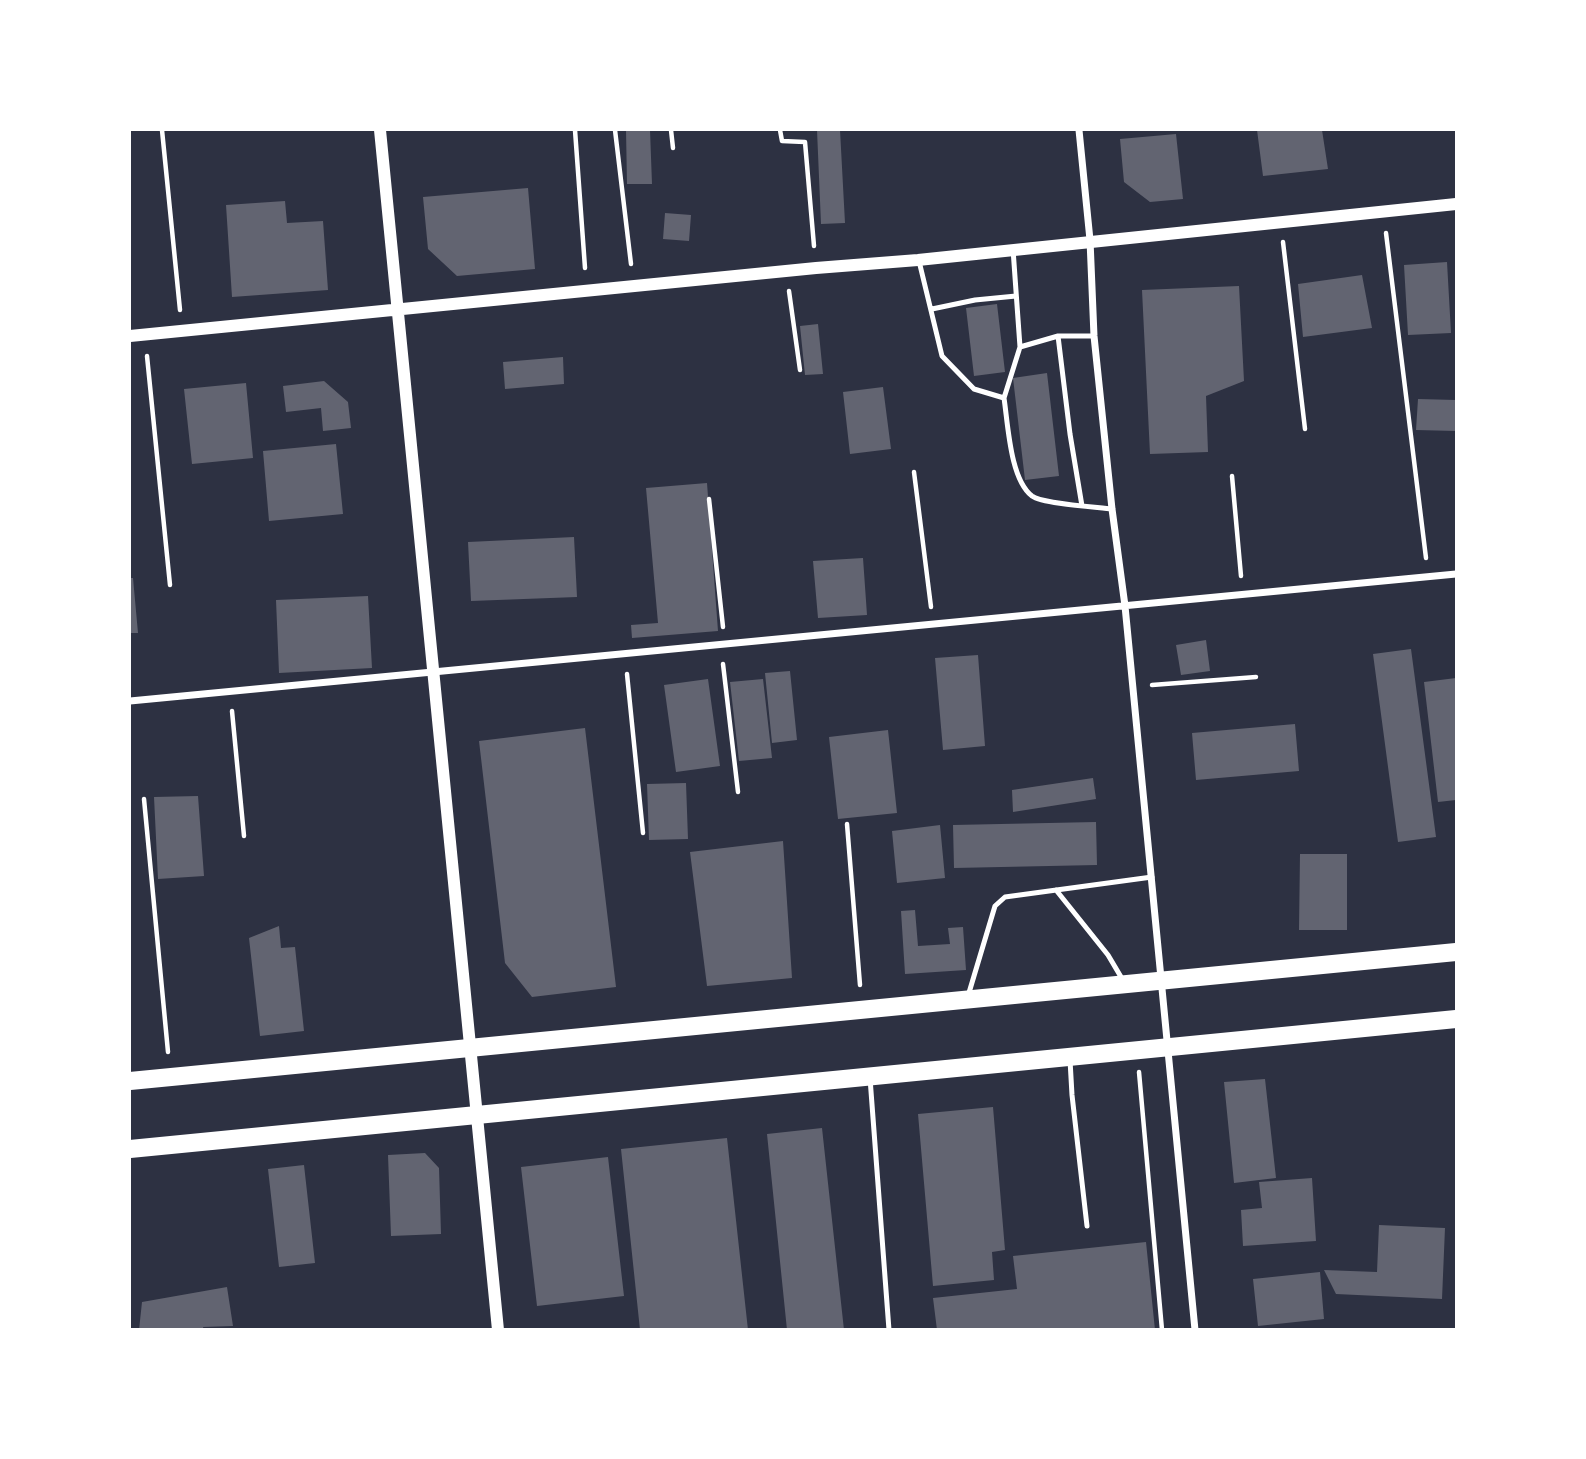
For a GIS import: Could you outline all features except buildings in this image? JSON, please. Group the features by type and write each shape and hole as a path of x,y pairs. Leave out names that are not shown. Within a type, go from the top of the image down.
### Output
{"main road":[{"path":"130,1081 1457,952"},
{"path":"130,1149 1457,1018"}],"street":[{"path":"380,130 498,1329"},
{"path":"1079,130 1090,240 1094,336 1125,606 1195,1329"},
{"path":"130,336 918,260 1090,240 1457,204"},
{"path":"130,701 1457,575"}],"lane":[{"path":"1013,249 1020,347 1004,398 1016,472 1023,486 1034,498 1112,509"},
{"path":"918,260 942,356 974,389 1004,398"},
{"path":"932,309 975,300 1016,296"},
{"path":"1058,336 1082,506"},
{"path":"1020,347 1058,336 1094,336"},
{"path":"967,1000 995,906 1005,897 1152,877"},
{"path":"1056,890 1108,955 1126,984"},
{"path":"1070,1056 1087,1226"},
{"path":"870,1076 889,1329"}],"path":[{"path":"162,130 182,331"},
{"path":"575,130 586,290"},
{"path":"615,130 633,286"},
{"path":"671,130 673,148"},
{"path":"780,130 782,141 805,142 816,268"},
{"path":"1384,211 1428,577"},
{"path":"1281,222 1306,429"},
{"path":"786,271 800,370"},
{"path":"145,335 170,585"},
{"path":"914,472 933,624"},
{"path":"1232,476 1243,595"},
{"path":"709,499 738,792"},
{"path":"625,654 643,833"},
{"path":"1133,687 1256,677"},
{"path":"230,692 244,836"},
{"path":"144,799 170,1077"},
{"path":"847,824 863,1010"},
{"path":"1136,1050 1162,1329"}]}
